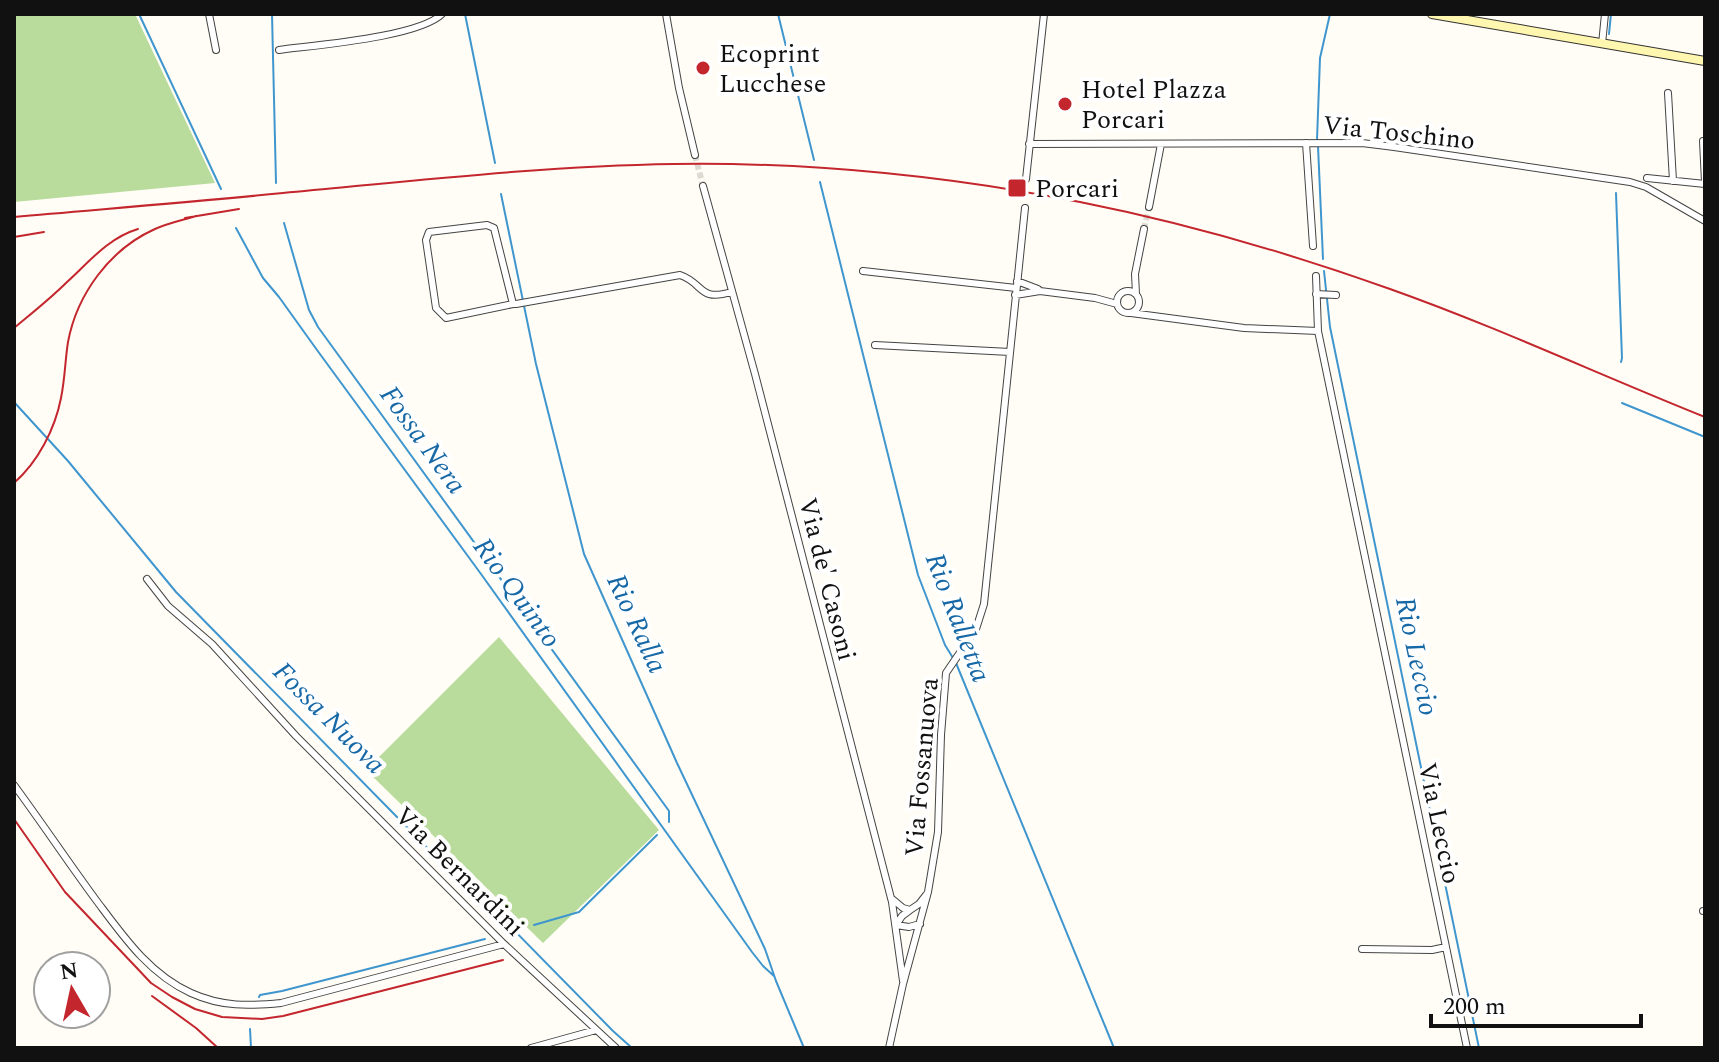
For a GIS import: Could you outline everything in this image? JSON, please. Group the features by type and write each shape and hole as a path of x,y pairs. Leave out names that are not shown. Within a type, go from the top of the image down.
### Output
{"main road":[{"path":"1432,14 1705,61"}],"street":[{"path":"209,14 216,50"},
{"path":"279,50 396,33 427,25 442,14"},
{"path":"666,14 695,155"},
{"path":"1026,179 1044,14"},
{"path":"1602,44 1605,14"},
{"path":"1668,93 1673,181"},
{"path":"1647,178 1705,183 1703,141"},
{"path":"1306,143 1313,246"},
{"name":"Via Toschino","path":"1029,144 1362,143 1630,182 1646,187 1705,221"},
{"path":"1149,207 1161,144"},
{"name":"Via de' Casoni","path":"703,186 755,374 890,897 903,984"},
{"name":"Via Fossanuova","path":"889,1048 928,892 938,832 946,673 976,629 984,604 1025,208"},
{"path":"515,304 494,228 487,225 429,232 426,240 436,308 446,318 680,275 688,278 703,293 731,292"},
{"path":"1131,313 1139,305 1135,274 1144,229"},
{"path":"863,271 1095,298 1117,304 1124,312 1244,328 1318,331"},
{"path":"1117,304 1135,274"},
{"name":"Via Leccio","path":"1316,276 1318,331 1467,1048"},
{"path":"1016,288 1041,291"},
{"path":"1095,298 1129,291 1136,294"},
{"path":"1316,294 1334,294"},
{"path":"1139,305 1158,315"},
{"path":"875,345 1010,352"},
{"name":"Via Bernardini","path":"147,579 168,606 212,644 296,736 504,944 616,1048"},
{"path":"14,785 126,940 175,985 205,998 245,1006 281,1003 504,944"},
{"path":"920,924 909,927 896,925 928,892"},
{"path":"890,897 910,910"},
{"path":"1362,949 1432,950 1446,947"},
{"path":"531,1048 596,1030"}],"green space":[{"path":"14,14 135,14 215,183 14,202"},
{"path":"499,637 659,830 543,943 366,770"}],"waterway":[{"name":"Rio Quinto","path":"139,14 221,189"},
{"name":"Fossa Nera","path":"272,14 276,183"},
{"name":"Rio Ralla","path":"465,14 495,163"},
{"name":"Rio Ralletta","path":"778,14 814,160"},
{"name":"Rio Leccio","path":"1317,140 1320,58 1330,14"},
{"path":"1609,34 1611,14"},
{"name":"Rio Leccio","path":"1318,146 1323,259"},
{"name":"Rio Ralletta","path":"820,182 918,575 953,658"},
{"path":"1616,193 1621,362"},
{"name":"Rio Ralla","path":"501,194 536,364 584,554 677,763 765,949 804,1048"},
{"name":"Fossa Nera","path":"284,223 309,310 318,327 669,811 669,822"},
{"name":"Rio Quinto","path":"236,228 263,278 481,574 752,952 774,976"},
{"name":"Rio Leccio","path":"1324,271 1330,327 1479,1048"},
{"name":"Fossa Nuova","path":"14,402 68,461 176,592 451,872 504,920 632,1048"},
{"path":"1622,403 1705,437"},
{"name":"Rio Ralletta","path":"956,663 1114,1048"},
{"name":"Fossa Nera","path":"534,925 579,912 657,835"},
{"name":"Fossa Nera","path":"259,997 485,939"},
{"name":"Fossa Nera","path":"250,1029 251,1048"}],"tunnel":[{"path":"695,155 703,186"},
{"path":"1144,229 1149,207"}],"railway":[{"path":"14,217 478,175 625,165 776,165 929,178 1120,210 1275,251 1430,304 1705,417"},
{"path":"185,218 239,209"},
{"path":"14,483 38,455 54,421 72,324 98,275 124,248 139,238 160,227 196,216"},
{"path":"14,328 108,244 138,229"},
{"path":"14,237 44,232"},
{"path":"14,819 65,892 151,983 195,1009 222,1017 262,1019 283,1016 503,960"},
{"path":"152,996 218,1048"}],"place":[{"name":"Ecoprint Lucchese","path":"703,68"},
{"name":"Hotel Plazza Porcari","path":"1065,104"},
{"name":"Porcari","path":"1017,188"}]}
